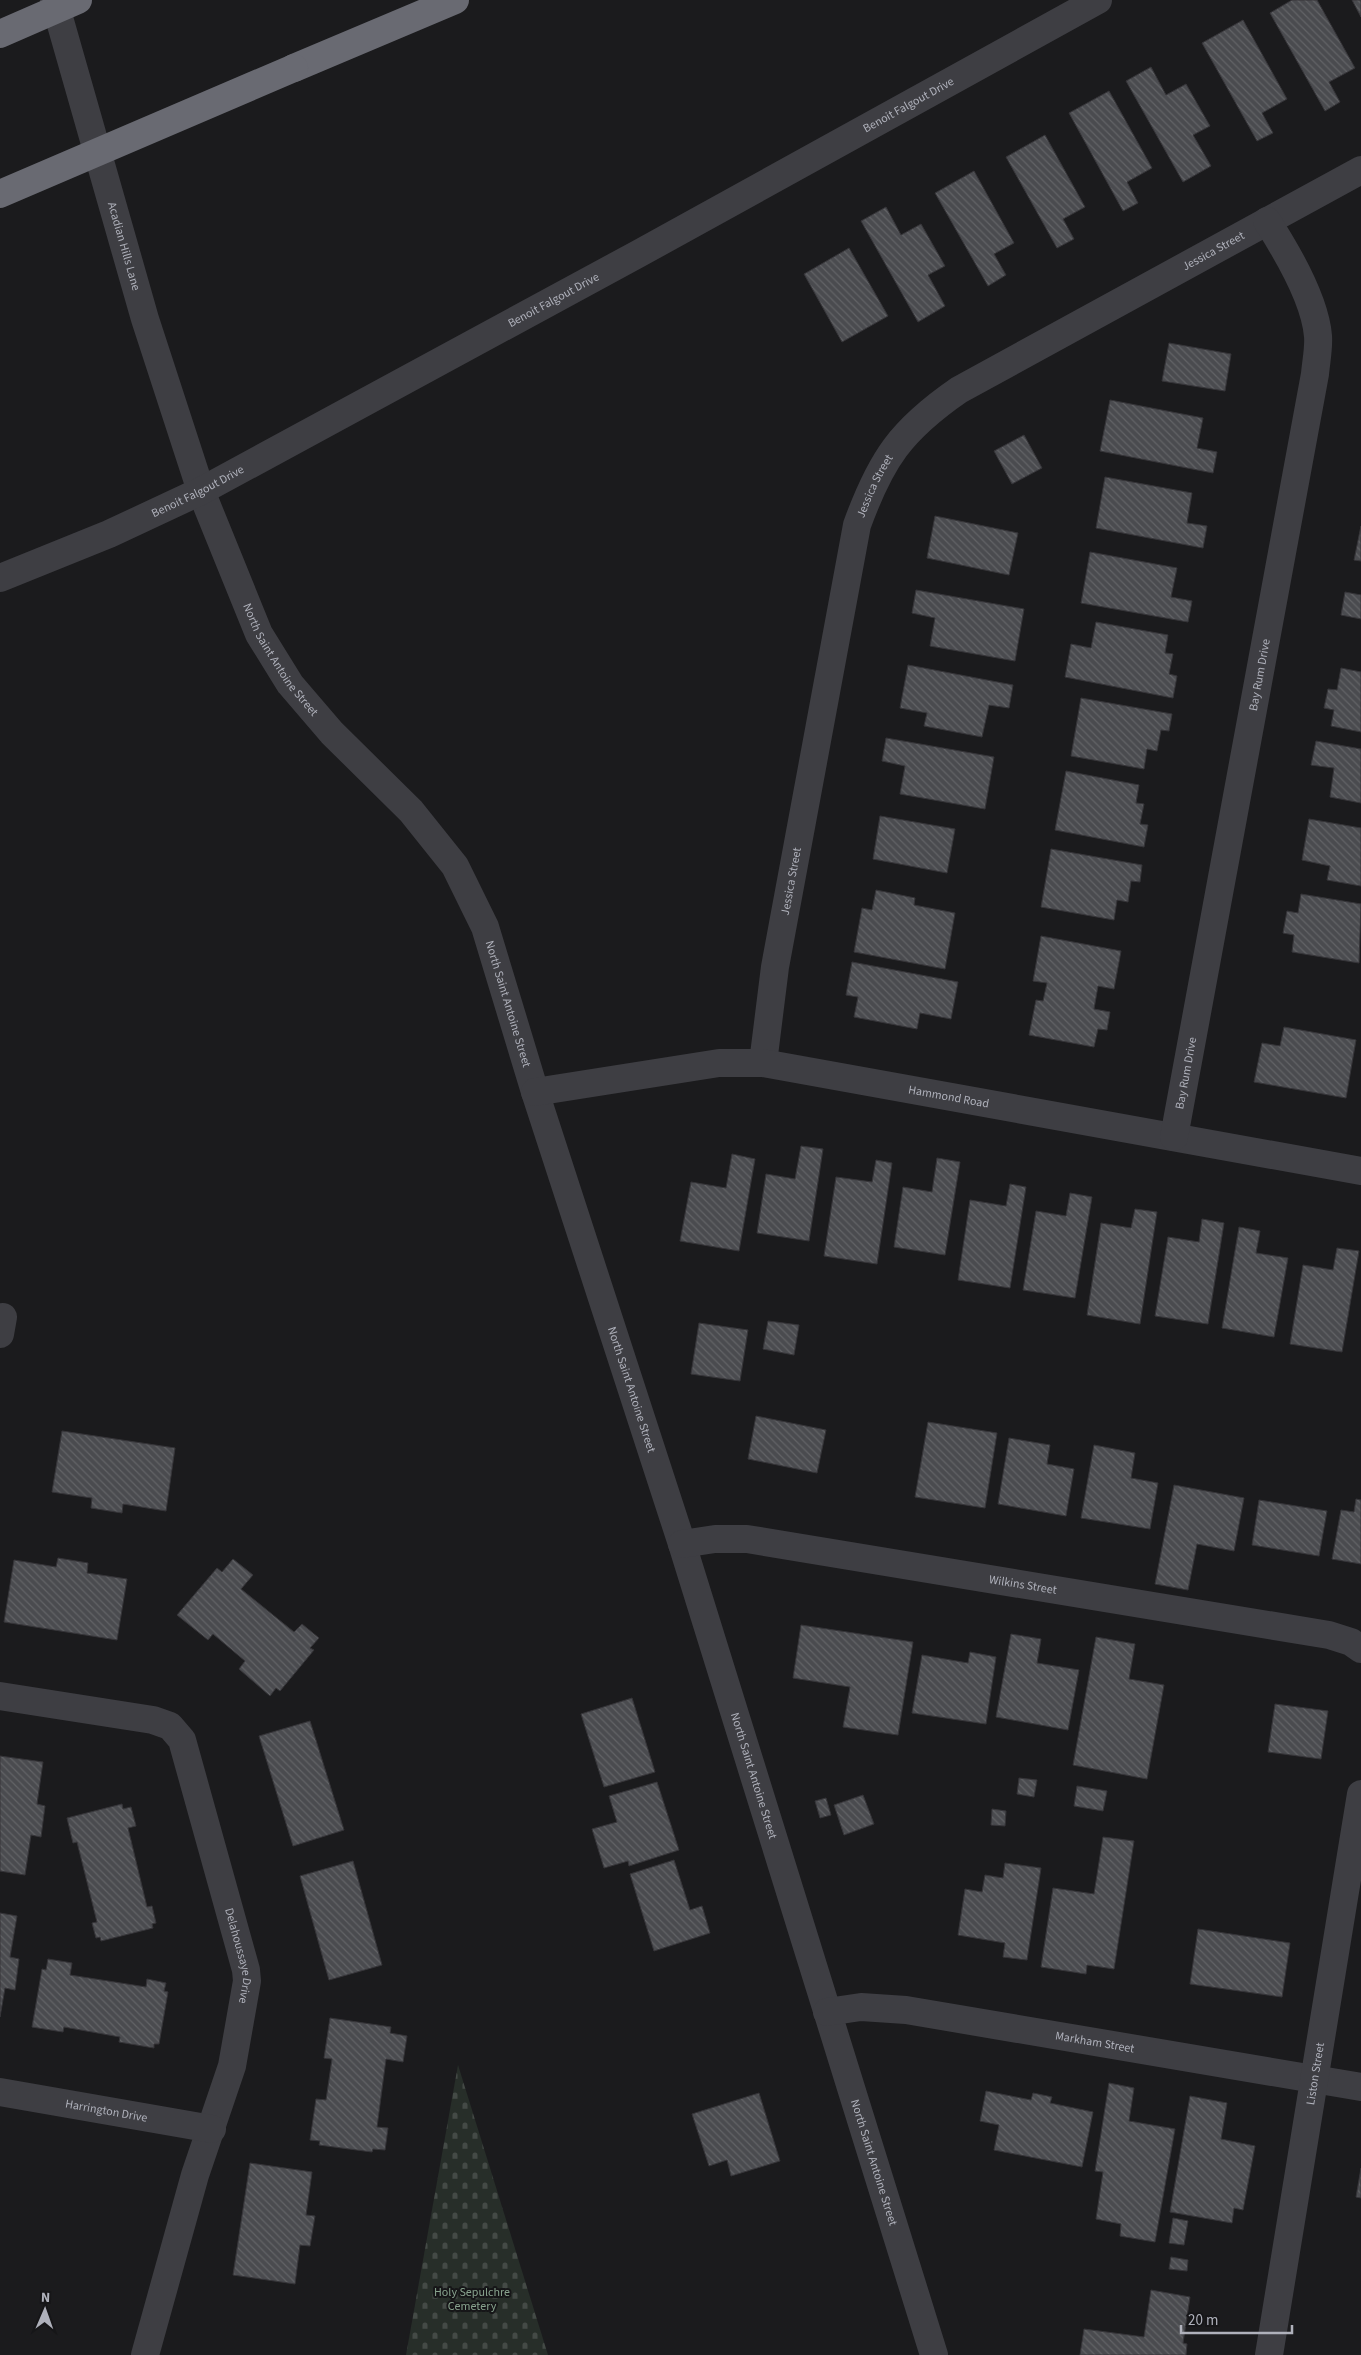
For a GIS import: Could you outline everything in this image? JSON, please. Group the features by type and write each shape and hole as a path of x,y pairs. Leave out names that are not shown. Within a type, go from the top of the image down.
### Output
{"highway":[{"path":"0,34 78,0"},
{"path":"0,194 455,0"}],"street":[{"name":"Acadian Hills Lane","path":"54,0 145,319 201,491"},
{"name":"Benoit Falgout Drive","path":"0,578 109,534 201,491 638,254 1098,0"},
{"name":"Jessica Street","path":"763,1062 775,968 858,525 872,486 896,445 934,407 960,390 1361,170"},
{"name":"Bay Rum Drive","path":"1174,1137 1316,374 1318,338 1315,317 1289,256 1267,221"},
{"name":"North Saint Antoine Street","path":"201,491 259,634 290,684 332,733 411,811 455,866 485,927 535,1092 682,1544 934,2355"},
{"name":"Hammond Road","path":"535,1092 719,1063 763,1062 1361,1172"},
{"name":"Wilkins Street","path":"682,1544 715,1539 747,1538 1329,1635 1351,1642 1361,1649"},
{"name":"Delahoussaye Drive","path":"0,1696 153,1720 170,1726 182,1740 246,1970 247,1981 232,2066 195,2175 145,2355"},
{"name":"Liston Street","path":"1269,2355 1361,1794"},
{"name":"Markham Street","path":"828,2012 861,2007 906,2010 1361,2086"},
{"name":"Harrington Drive","path":"0,2092 212,2129"}],"green space":[{"name":"Holy Sepulchre Cemetery","path":"458,2065 548,2355 406,2355"}],"building":[{"path":"1292,0 1317,0 1355,68 1329,82 1340,102 1325,111 1270,13"},
{"path":"1352,0 1361,0 1361,17"},
{"path":"1243,20 1287,99 1262,113 1273,133 1257,141 1202,43"},
{"path":"1151,67 1166,95 1186,84 1210,126 1193,135 1211,166 1183,182 1126,81"},
{"path":"1109,91 1152,168 1127,182 1138,203 1123,211 1069,113"},
{"path":"1045,135 1085,207 1063,219 1074,239 1057,248 1006,157"},
{"path":"974,171 1014,243 994,254 1006,275 988,286 935,193"},
{"path":"886,207 901,235 921,224 945,266 928,275 945,306 918,322 861,221"},
{"path":"849,248 888,316 842,342 804,274"},
{"path":"1169,343 1231,354 1225,391 1162,381"},
{"path":"1110,400 1203,418 1197,448 1217,452 1213,473 1100,451"},
{"path":"1024,435 1042,468 1012,484 994,451"},
{"path":"1105,477 1192,493 1187,523 1207,526 1203,548 1096,528"},
{"path":"935,516 1018,533 1009,575 927,558"},
{"path":"1361,526 1361,561 1354,560"},
{"path":"1090,552 1177,568 1171,597 1192,601 1188,622 1081,603"},
{"path":"916,590 1024,609 1015,661 930,646 935,618 912,613"},
{"path":"1345,592 1361,595 1361,619 1341,615"},
{"path":"1096,622 1168,635 1165,653 1173,654 1169,674 1177,676 1173,698 1065,677 1071,644 1091,648"},
{"path":"908,665 1013,685 1009,708 989,705 982,737 924,726 927,713 900,708"},
{"path":"1341,668 1361,672 1361,732 1331,726 1334,710 1324,708 1328,689 1337,690"},
{"path":"1081,698 1172,714 1169,731 1161,730 1157,751 1147,749 1144,769 1071,756"},
{"path":"886,738 994,757 985,809 900,794 905,766 882,761"},
{"path":"1316,741 1361,749 1361,803 1330,797 1334,768 1311,765"},
{"path":"1066,771 1139,785 1136,803 1144,804 1140,824 1148,825 1144,847 1055,830"},
{"path":"880,816 955,829 947,873 873,859"},
{"path":"1309,819 1361,828 1361,886 1327,880 1330,866 1302,860"},
{"path":"1051,849 1142,865 1140,882 1131,881 1128,902 1117,900 1114,920 1041,907"},
{"path":"876,890 915,898 914,905 955,913 945,969 854,952 862,908 872,910"},
{"path":"1301,894 1361,904 1359,963 1292,952 1294,935 1283,933 1287,911 1298,913"},
{"path":"1041,936 1121,951 1114,989 1098,986 1094,1009 1110,1012 1107,1030 1098,1029 1094,1047 1029,1035 1036,1000 1043,1001 1047,983 1033,981"},
{"path":"852,962 958,982 951,1019 920,1013 917,1029 854,1017 858,997 846,995"},
{"path":"1284,1027 1356,1040 1346,1098 1254,1082 1262,1043 1280,1046"},
{"path":"801,1146 823,1149 809,1241 757,1233 766,1174 795,1179"},
{"path":"732,1154 755,1159 739,1251 680,1241 691,1182 726,1188"},
{"path":"937,1158 960,1162 945,1255 894,1247 903,1187 932,1192"},
{"path":"876,1160 892,1163 877,1264 824,1256 836,1177 872,1182"},
{"path":"1010,1184 1026,1187 1010,1288 958,1280 970,1200 1006,1206"},
{"path":"1070,1193 1092,1197 1075,1298 1023,1290 1036,1211 1066,1216"},
{"path":"1135,1209 1157,1212 1140,1324 1087,1315 1101,1223 1131,1228"},
{"path":"1202,1219 1224,1223 1208,1324 1155,1316 1168,1237 1199,1242"},
{"path":"1239,1227 1260,1231 1256,1253 1288,1258 1274,1337 1222,1328"},
{"path":"1337,1248 1359,1251 1342,1352 1290,1344 1303,1265 1333,1270"},
{"path":"768,1321 799,1325 794,1355 763,1349"},
{"path":"699,1323 748,1330 740,1381 691,1374"},
{"path":"756,1416 826,1430 817,1473 748,1459"},
{"path":"928,1422 997,1433 985,1508 915,1497"},
{"path":"62,1431 175,1448 166,1511 123,1504 122,1513 91,1508 92,1498 52,1492"},
{"path":"1009,1438 1050,1445 1047,1464 1074,1469 1066,1516 998,1504"},
{"path":"1094,1445 1135,1453 1131,1478 1158,1483 1150,1529 1081,1518"},
{"path":"1174,1485 1244,1498 1234,1551 1197,1544 1188,1590 1155,1584"},
{"path":"1356,1499 1361,1500 1361,1564 1332,1559 1341,1510 1354,1512"},
{"path":"1259,1500 1327,1511 1319,1556 1252,1545"},
{"path":"58,1558 88,1563 87,1573 127,1579 117,1640 4,1622 14,1560 56,1567"},
{"path":"233,1559 253,1575 241,1589 294,1632 302,1624 319,1638 310,1648 314,1650 280,1691 276,1688 270,1696 239,1669 245,1661 213,1634 208,1640 177,1615 217,1568 222,1572"},
{"path":"801,1625 913,1642 898,1735 843,1727 850,1687 793,1678"},
{"path":"1011,1634 1041,1639 1037,1663 1079,1670 1068,1730 996,1717"},
{"path":"1096,1637 1135,1644 1129,1679 1164,1685 1147,1779 1073,1765"},
{"path":"970,1652 996,1657 986,1724 912,1713 922,1655 968,1663"},
{"path":"632,1698 655,1772 604,1787 581,1714"},
{"path":"1275,1704 1328,1711 1321,1759 1268,1752"},
{"path":"310,1721 344,1830 293,1846 259,1736"},
{"path":"0,1756 43,1762 37,1804 45,1806 41,1837 31,1835 25,1875 0,1871"},
{"path":"1019,1778 1037,1780 1034,1797 1017,1794"},
{"path":"657,1782 679,1850 629,1866 628,1861 604,1868 592,1829 617,1822 609,1796"},
{"path":"1077,1786 1107,1791 1103,1811 1074,1806"},
{"path":"863,1795 874,1824 844,1835 834,1805"},
{"path":"826,1798 831,1815 820,1818 815,1801"},
{"path":"122,1804 123,1809 131,1807 136,1826 128,1828 147,1907 152,1906 156,1923 152,1924 153,1928 101,1941 100,1937 96,1938 92,1923 97,1922 77,1842 73,1843 67,1818"},
{"path":"992,1809 1006,1811 1005,1826 991,1825"},
{"path":"1103,1837 1134,1841 1114,1969 1087,1965 1086,1974 1041,1967 1053,1888 1094,1894"},
{"path":"674,1860 690,1910 702,1906 710,1933 654,1951 630,1874"},
{"path":"353,1861 382,1965 329,1980 300,1876"},
{"path":"1005,1863 1041,1868 1027,1960 1003,1957 1005,1943 958,1935 965,1889 982,1892 985,1875 1003,1878"},
{"path":"0,1913 17,1916 10,1957 19,1959 15,1990 5,1988 0,2017"},
{"path":"1198,1929 1290,1943 1282,1997 1190,1984"},
{"path":"48,1959 72,1963 70,1975 146,1987 147,1979 166,1983 164,1991 168,1992 159,2044 154,2044 154,2048 119,2042 120,2037 64,2027 63,2032 32,2027 42,1969 46,1970"},
{"path":"330,2018 391,2027 390,2033 407,2036 403,2062 386,2059 377,2127 388,2128 385,2150 373,2149 372,2152 319,2145 320,2141 310,2140 316,2099 326,2100 332,2059 324,2058"},
{"path":"1109,2083 1134,2088 1129,2121 1175,2129 1155,2242 1120,2236 1121,2224 1096,2219 1103,2172 1095,2171"},
{"path":"986,2091 1031,2100 1033,2093 1052,2097 1050,2103 1093,2112 1082,2167 994,2150 999,2125 980,2121"},
{"path":"759,2093 780,2161 731,2176 727,2160 709,2166 692,2114"},
{"path":"1190,2096 1227,2103 1221,2139 1255,2146 1243,2210 1234,2208 1232,2223 1170,2212"},
{"path":"250,2163 312,2172 306,2215 315,2216 310,2246 300,2245 295,2284 233,2275"},
{"path":"1361,2168 1361,2198 1356,2197"},
{"path":"1173,2218 1188,2221 1184,2245 1169,2243"},
{"path":"1171,2257 1188,2260 1187,2271 1169,2269"},
{"path":"1151,2290 1190,2297 1183,2343 1187,2344 1186,2355 1080,2355 1084,2329 1144,2337"}]}
